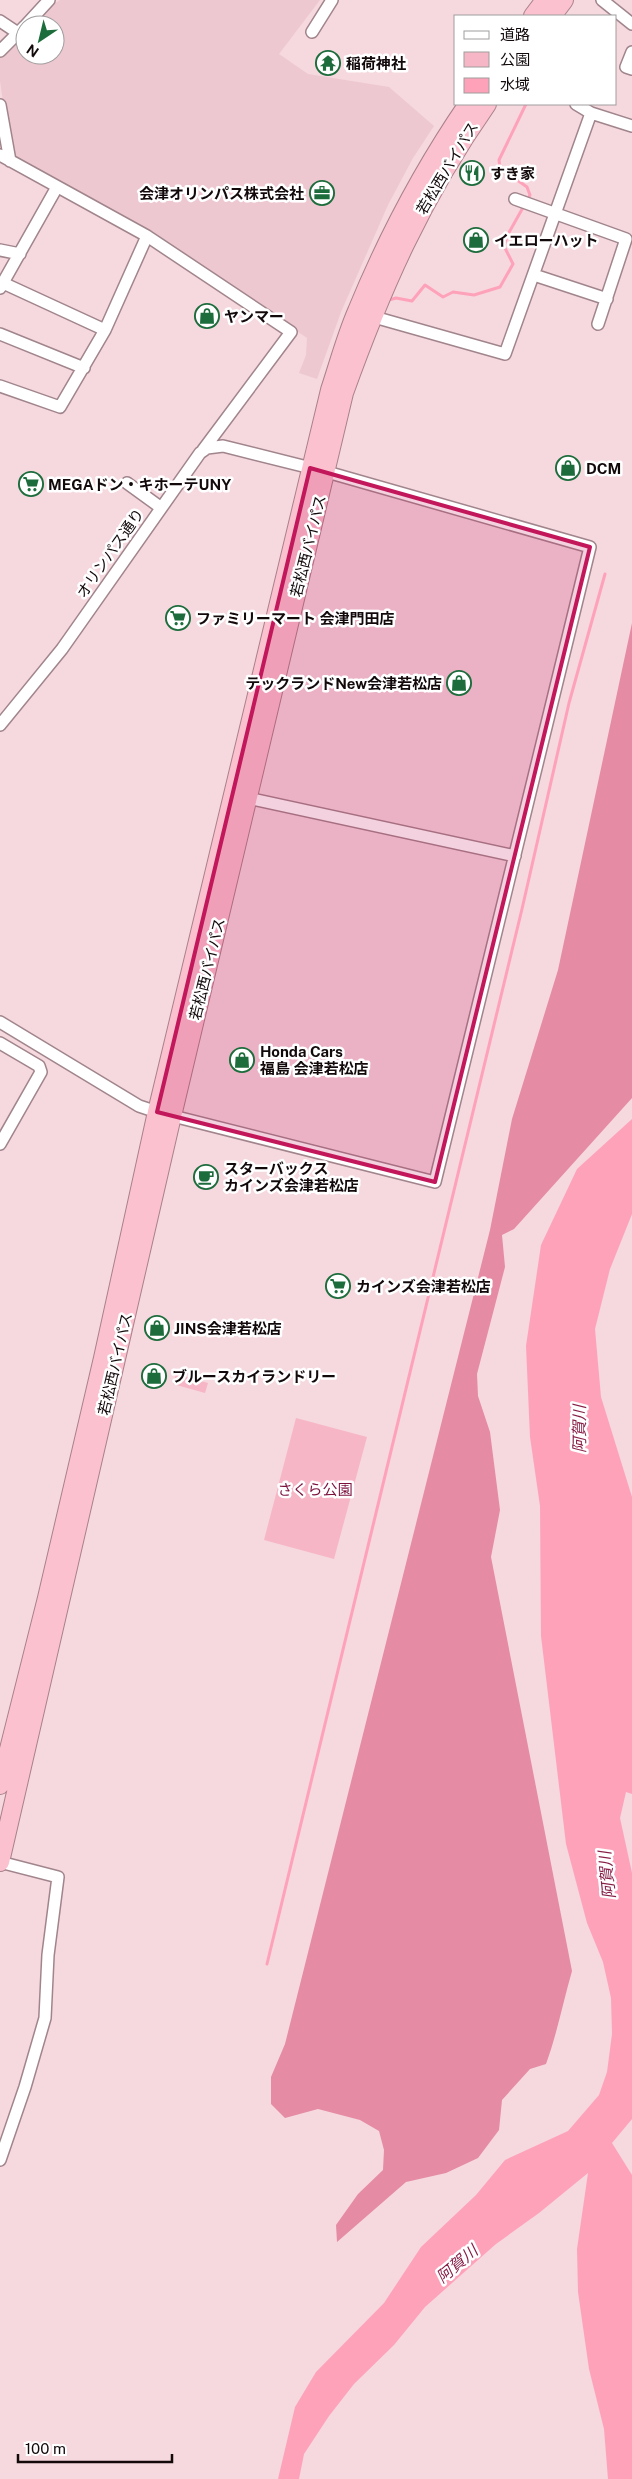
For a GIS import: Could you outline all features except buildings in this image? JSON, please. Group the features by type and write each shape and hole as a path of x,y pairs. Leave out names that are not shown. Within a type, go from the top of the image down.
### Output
{"highway":[{"path":"534,15 545,0"},
{"path":"553,15 564,0"},
{"name":"若松西バイパス","path":"0,1862 164,1114 248,798 318,470 330,390 418,182 467,105"},
{"name":"若松西バイパス","path":"363,314 432,189 486,105"},
{"name":"若松西バイパス","path":"0,1785 164,1114 318,470"}],"street":[{"path":"35,15 49,0"},
{"path":"312,32 332,0"},
{"path":"602,0 632,24"},
{"path":"0,21 15,26"},
{"path":"0,51 15,36"},
{"path":"632,52 626,67 632,69"},
{"path":"0,105 5,158 147,236 105,330 60,407 0,386"},
{"path":"578,105 591,113 632,126"},
{"path":"363,314 506,354 557,214 591,113"},
{"path":"57,187 1,285 105,330"},
{"path":"522,201 629,240 598,324"},
{"name":"オリンパス通り","path":"0,725 62,649 160,507 291,332 147,236"},
{"path":"0,250 20,254"},
{"path":"534,275 607,299"},
{"path":"0,334 84,368"},
{"path":"0,1022 139,1106 164,1114 435,1182 590,547 318,470 223,446 211,446 203,450"},
{"path":"127,484 160,507"},
{"path":"248,798 514,856"},
{"path":"0,1043 39,1066 41,1072 0,1144"},
{"path":"0,1862 58,1877 48,1955 45,2018 26,2087 0,2160"}],"highlighted area":[{"path":"310,468 590,547 435,1182 157,1112"}],"shaded area":[{"path":"60,0 320,0 279,54 308,74 389,87 434,126 413,158 388,205 341,312 317,379 299,373 306,355 307,338 159,237 11,157 0,81 0,58 15,42 15,65 65,65 65,15 41,15"},
{"path":"632,623 632,1098 514,1229 502,1235 505,1267 477,1374 478,1396 490,1432 500,1510 491,1557 572,1971 546,2064 530,2069 502,2100 499,2130 478,2158 446,2173 406,2182 337,2242 336,2225 358,2194 383,2170 384,2150 379,2131 360,2120 318,2109 285,2118 271,2104 271,2077 285,2044 490,1230 512,1119 558,970"}],"green space":[{"path":"176,1374 208,1383 205,1393 173,1384"},
{"name":"さくら公園","path":"296,1418 367,1437 334,1559 264,1540"}],"water":[{"name":"阿賀川","path":"632,1119 632,1214 610,1269 595,1329 601,1397 632,1497 632,1794 626,1792 620,1818 632,1873 632,2119 612,2143 632,2175 632,2479 608,2479 604,2429 589,2369 578,2292 577,2249 588,2173 539,2213 496,2244 425,2307 394,2345 354,2384 329,2416 304,2454 299,2479 278,2479 295,2407 316,2372 384,2303 421,2247 476,2195 505,2160 568,2131 599,2095 607,2072 612,2034 611,1998 603,1962 587,1923 566,1844 541,1636 540,1506 530,1437 526,1346 541,1245 577,1169"}],"waterway":[{"path":"389,300 396,298 412,301 425,285 443,297 453,292 474,295 500,287 513,264 504,246 507,236 530,195 527,187 500,168 499,160 526,105"},
{"path":"267,1964 522,909 569,703 605,574"}],"place":[{"name":"稲荷神社","path":"328,63"},
{"name":"すき家","path":"472,173"},
{"name":"会津オリンパス株式会社","path":"322,193"},
{"name":"イエローハット","path":"476,240"},
{"name":"ヤンマー","path":"207,316"},
{"name":"DCM","path":"568,468"},
{"name":"MEGAドン・キホーテUNY","path":"31,484"},
{"name":"ファミリーマート 会津門田店","path":"178,618"},
{"name":"テックランドNew会津若松店","path":"459,683"},
{"name":"Honda Cars 福島 会津若松店","path":"242,1060"},
{"name":"スターバックス カインズ会津若松店","path":"206,1177"},
{"name":"カインズ会津若松店","path":"338,1286"},
{"name":"JINS会津若松店","path":"157,1328"},
{"name":"ブルースカイランドリー","path":"154,1376"}]}
